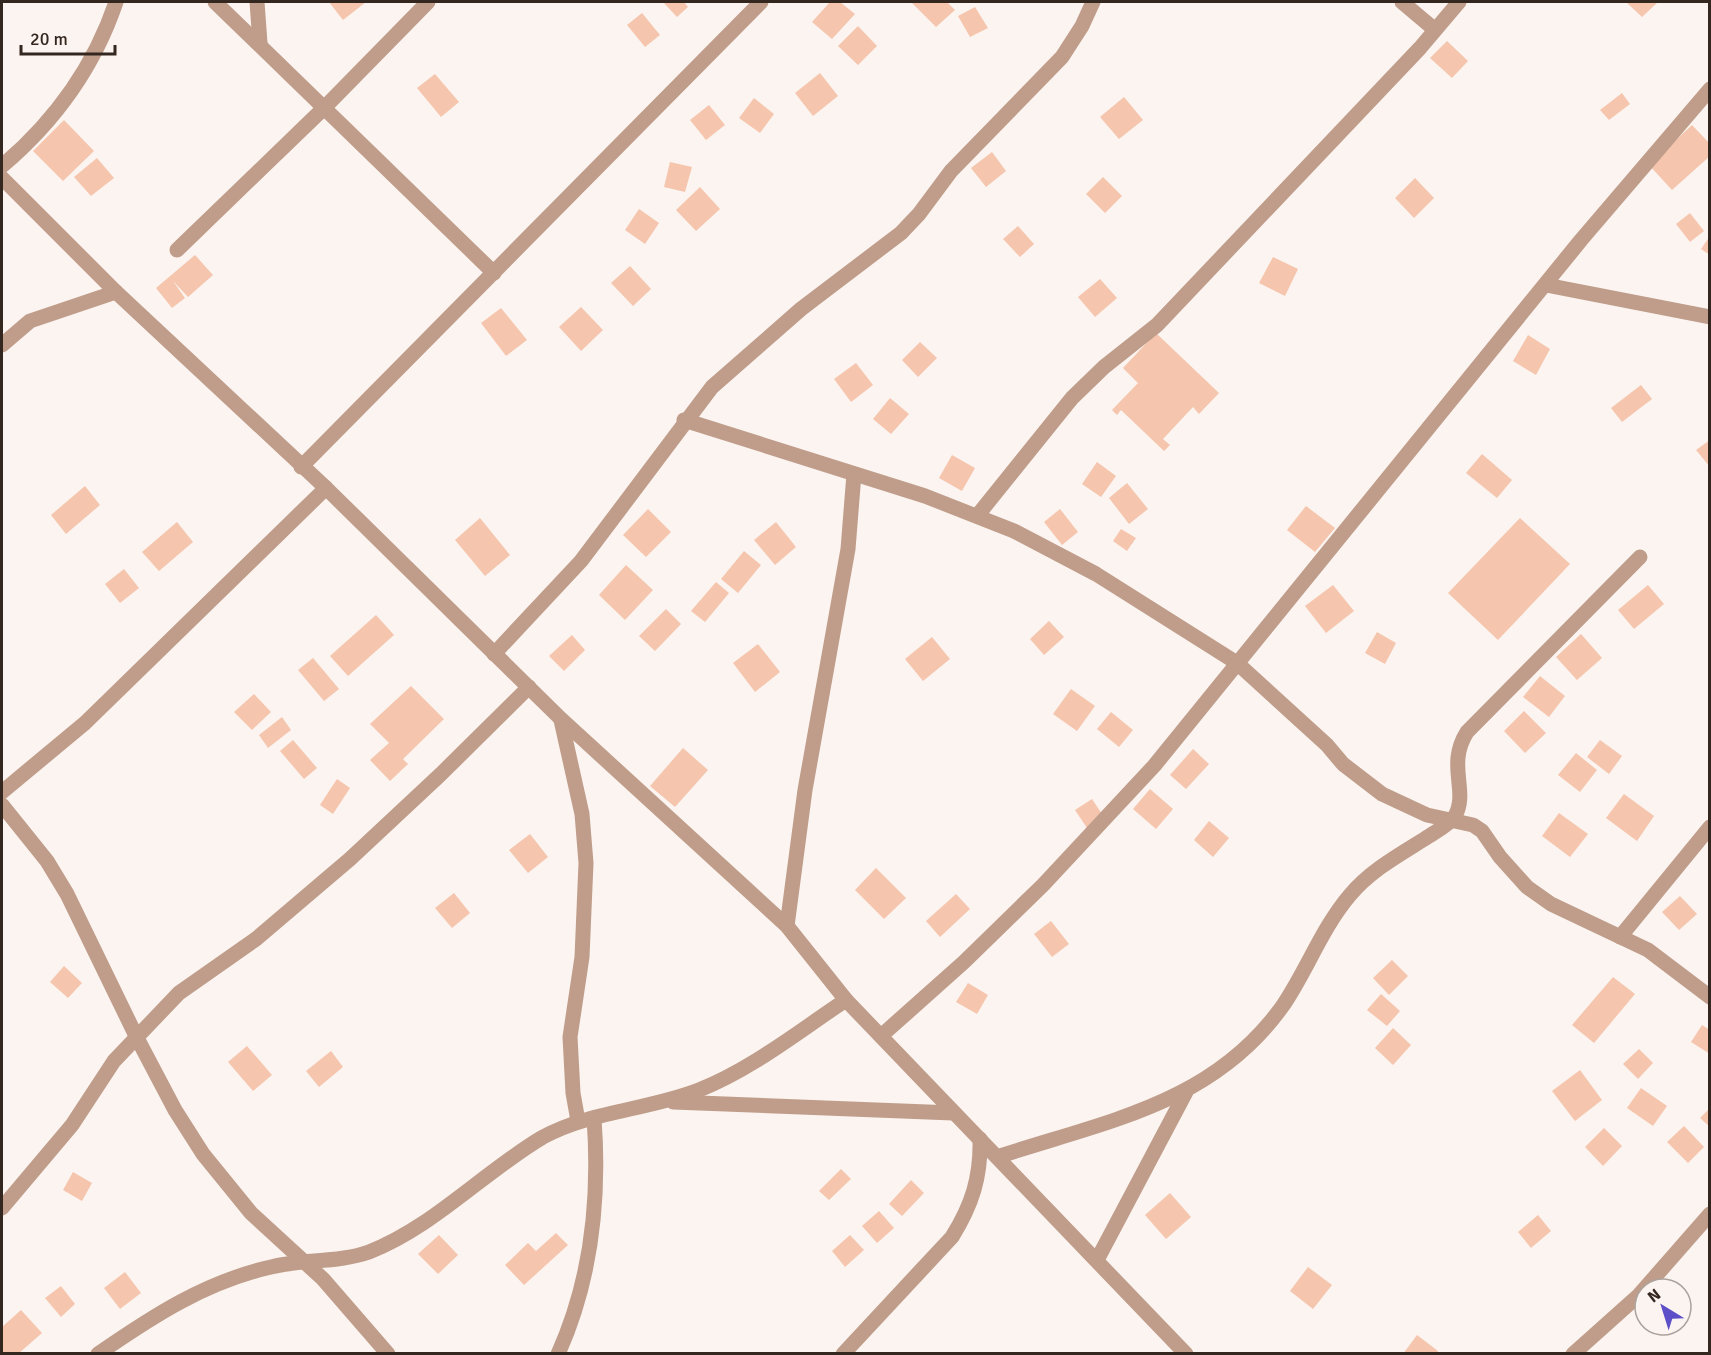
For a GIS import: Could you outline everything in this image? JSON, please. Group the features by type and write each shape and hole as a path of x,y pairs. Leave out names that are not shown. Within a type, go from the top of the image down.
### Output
{"street":[{"path":"2,166 45,125 66,99 99,45 116,2"},
{"path":"215,2 260,43 494,273"},
{"path":"258,2 260,43"},
{"path":"177,250 324,108 428,2"},
{"path":"301,467 761,2"},
{"path":"494,654 581,561 684,420 712,387 756,347 901,233 919,214 951,171 1062,57 1082,26 1093,2"},
{"path":"1402,2 1434,28"},
{"path":"977,516 1072,398 1104,367 1157,325 1420,48 1434,28 1459,2"},
{"path":"881,1036 964,962 1100,826 1154,766 1546,285 1710,89"},
{"path":"2,178 116,292 326,488 561,719 788,926 846,1000 1186,1353"},
{"path":"1546,285 1710,316"},
{"path":"2,345 30,321 116,292"},
{"path":"684,420 977,516 1056,551 1237,663 1362,780 1404,806 1451,821 1462,821 1482,831 1513,873 1551,904 1648,950 1710,997"},
{"path":"788,926 806,790 848,549 854,474"},
{"path":"2,792 85,723 326,488"},
{"path":"997,1157 1164,1102 1186,1092 1224,1068 1263,1030 1301,975 1332,919 1371,872 1451,821 1458,810 1460,801 1456,754 1467,732 1640,557"},
{"path":"2,1208 72,1125 91,1091 136,1036 178,993 256,939 350,858 441,774 529,687"},
{"path":"561,719 575,776 586,862 582,957 570,1037 573,1093 578,1121"},
{"path":"2,805 47,861 67,894 136,1036 175,1110 203,1154 251,1213 304,1260 388,1353"},
{"path":"1620,937 1710,827"},
{"path":"98,1353 165,1309 199,1291 235,1277 304,1260 347,1258 387,1244 543,1138 578,1121 664,1102 700,1089 735,1072 846,1000"},
{"path":"1097,1260 1186,1092"},
{"path":"664,1102 953,1113"},
{"path":"558,1353 578,1301 593,1228 597,1155 594,1118"},
{"path":"843,1353 958,1227 973,1199 978,1179 980,1138"},
{"path":"1573,1353 1646,1286 1710,1214"}],"building":[{"path":"329,2 366,2 343,20"},
{"path":"663,2 684,2 688,7 677,17"},
{"path":"830,2 840,2 855,14 832,39 812,22"},
{"path":"911,2 947,2 955,10 936,27"},
{"path":"1626,2 1658,2 1642,17"},
{"path":"975,7 988,28 970,37 958,16"},
{"path":"642,13 660,35 645,47 627,25"},
{"path":"858,26 877,46 858,65 838,46"},
{"path":"1447,41 1468,61 1452,78 1430,58"},
{"path":"820,73 838,96 813,116 795,93"},
{"path":"435,74 459,102 441,117 417,88"},
{"path":"1622,93 1630,104 1609,120 1600,110"},
{"path":"1124,97 1143,120 1119,139 1100,117"},
{"path":"754,98 774,114 760,133 739,118"},
{"path":"709,105 725,125 706,140 690,120"},
{"path":"64,120 94,151 63,181 33,151"},
{"path":"1692,125 1710,144 1710,156 1672,190 1649,165"},
{"path":"992,152 1006,171 986,187 971,168"},
{"path":"97,158 114,178 91,196 74,177"},
{"path":"670,162 692,167 685,192 664,187"},
{"path":"1103,177 1122,196 1105,213 1086,194"},
{"path":"1415,178 1434,198 1414,218 1395,198"},
{"path":"700,187 720,209 696,231 676,210"},
{"path":"639,209 659,223 645,244 625,230"},
{"path":"1690,213 1704,231 1690,242 1676,224"},
{"path":"1018,226 1034,244 1020,257 1003,239"},
{"path":"1710,236 1710,255 1701,249"},
{"path":"195,255 213,275 188,297 173,281 185,298 172,308 156,288"},
{"path":"1273,257 1298,269 1285,296 1259,283"},
{"path":"630,266 651,289 633,306 611,283"},
{"path":"1100,279 1117,298 1095,317 1078,297"},
{"path":"581,307 603,330 581,351 559,327"},
{"path":"501,308 527,340 506,356 481,323"},
{"path":"1156,333 1219,393 1199,414 1193,407 1163,439 1170,445 1164,451 1121,410 1117,415 1112,410 1138,383 1123,368"},
{"path":"1528,335 1550,349 1536,375 1513,361"},
{"path":"920,342 937,358 918,377 902,360"},
{"path":"856,363 873,385 851,402 834,379"},
{"path":"1641,385 1652,399 1622,422 1611,408"},
{"path":"890,398 909,414 891,434 873,419"},
{"path":"1710,440 1710,467 1696,450"},
{"path":"1482,454 1512,480 1497,498 1466,473"},
{"path":"952,455 975,468 962,491 939,478"},
{"path":"1097,462 1116,476 1101,497 1082,484"},
{"path":"1127,483 1148,509 1129,524 1109,498"},
{"path":"85,486 100,505 66,534 51,515"},
{"path":"1306,506 1335,528 1315,552 1287,530"},
{"path":"648,509 671,532 646,557 623,535"},
{"path":"1060,509 1078,532 1062,545 1044,522"},
{"path":"480,518 510,555 485,576 455,540"},
{"path":"1520,518 1570,564 1498,640 1448,593"},
{"path":"177,522 193,542 159,571 142,552"},
{"path":"776,522 796,547 775,565 754,540"},
{"path":"1121,529 1136,538 1127,551 1113,541"},
{"path":"744,551 761,565 738,593 721,579"},
{"path":"626,565 653,590 625,620 599,595"},
{"path":"124,569 139,588 120,603 105,584"},
{"path":"716,582 729,593 705,622 691,611"},
{"path":"1333,585 1354,611 1326,633 1305,606"},
{"path":"1648,585 1664,604 1634,629 1618,610"},
{"path":"666,609 681,624 655,651 639,636"},
{"path":"376,615 394,635 348,676 330,656"},
{"path":"1049,621 1064,637 1044,655 1030,639"},
{"path":"1377,632 1396,643 1385,664 1365,653"},
{"path":"1581,634 1602,658 1577,680 1556,657"},
{"path":"572,635 585,650 564,671 549,656"},
{"path":"932,637 950,659 923,681 905,659"},
{"path":"758,644 780,672 755,692 733,663"},
{"path":"313,658 339,689 324,701 298,670"},
{"path":"1540,676 1565,696 1549,717 1523,697"},
{"path":"411,686 444,719 403,759 408,764 390,781 370,760 389,743 370,724"},
{"path":"1071,689 1095,706 1077,731 1053,714"},
{"path":"254,694 271,712 252,730 234,712"},
{"path":"1524,711 1546,733 1525,753 1504,731"},
{"path":"1111,712 1133,730 1119,747 1097,729"},
{"path":"282,717 291,730 268,748 259,735"},
{"path":"293,740 317,768 304,779 280,751"},
{"path":"1600,740 1622,756 1609,774 1587,757"},
{"path":"683,748 708,770 675,807 650,786"},
{"path":"1193,749 1209,764 1186,789 1170,775"},
{"path":"1576,753 1597,770 1580,792 1558,775"},
{"path":"337,779 350,788 333,814 320,805"},
{"path":"1150,789 1173,809 1156,829 1133,809"},
{"path":"1624,794 1654,816 1637,841 1606,818"},
{"path":"1092,799 1104,817 1087,828 1075,810"},
{"path":"1559,813 1588,834 1570,857 1542,836"},
{"path":"1209,821 1229,838 1213,857 1194,840"},
{"path":"530,834 548,857 528,873 509,850"},
{"path":"876,868 906,898 884,919 855,890"},
{"path":"454,893 470,913 452,928 435,908"},
{"path":"956,894 970,909 940,937 926,921"},
{"path":"1680,896 1697,914 1679,930 1662,912"},
{"path":"1051,921 1069,944 1052,957 1034,934"},
{"path":"1392,960 1408,976 1389,995 1373,978"},
{"path":"64,966 82,983 68,998 50,982"},
{"path":"1613,977 1635,994 1594,1043 1572,1025"},
{"path":"968,983 988,995 977,1014 956,1002"},
{"path":"1381,994 1400,1011 1387,1026 1367,1010"},
{"path":"1702,1025 1710,1030 1710,1054 1691,1042"},
{"path":"1393,1028 1411,1045 1393,1065 1375,1048"},
{"path":"247,1046 272,1075 253,1091 228,1062"},
{"path":"1639,1049 1653,1063 1638,1079 1623,1064"},
{"path":"331,1051 343,1067 319,1087 306,1071"},
{"path":"1580,1070 1602,1100 1575,1121 1552,1091"},
{"path":"1641,1088 1667,1106 1653,1126 1627,1108"},
{"path":"1710,1108 1710,1127 1700,1118"},
{"path":"1684,1126 1704,1147 1688,1163 1667,1142"},
{"path":"1604,1128 1622,1146 1603,1166 1585,1147"},
{"path":"841,1169 851,1179 829,1200 819,1191"},
{"path":"73,1172 92,1183 82,1201 63,1190"},
{"path":"911,1180 924,1193 902,1216 889,1204"},
{"path":"1170,1193 1191,1217 1166,1239 1145,1215"},
{"path":"879,1211 894,1228 877,1243 862,1226"},
{"path":"1538,1215 1551,1231 1531,1248 1518,1232"},
{"path":"556,1233 568,1245 524,1285 505,1265 528,1243 536,1251"},
{"path":"439,1235 458,1255 438,1274 418,1254"},
{"path":"850,1235 864,1250 845,1267 832,1251"},
{"path":"1308,1267 1332,1285 1313,1309 1290,1291"},
{"path":"125,1272 141,1293 120,1309 104,1288"},
{"path":"61,1286 75,1304 61,1317 45,1298"},
{"path":"21,1310 42,1333 18,1354 2,1354 2,1327"},
{"path":"1417,1335 1438,1351 1436,1354 1403,1354"}]}
